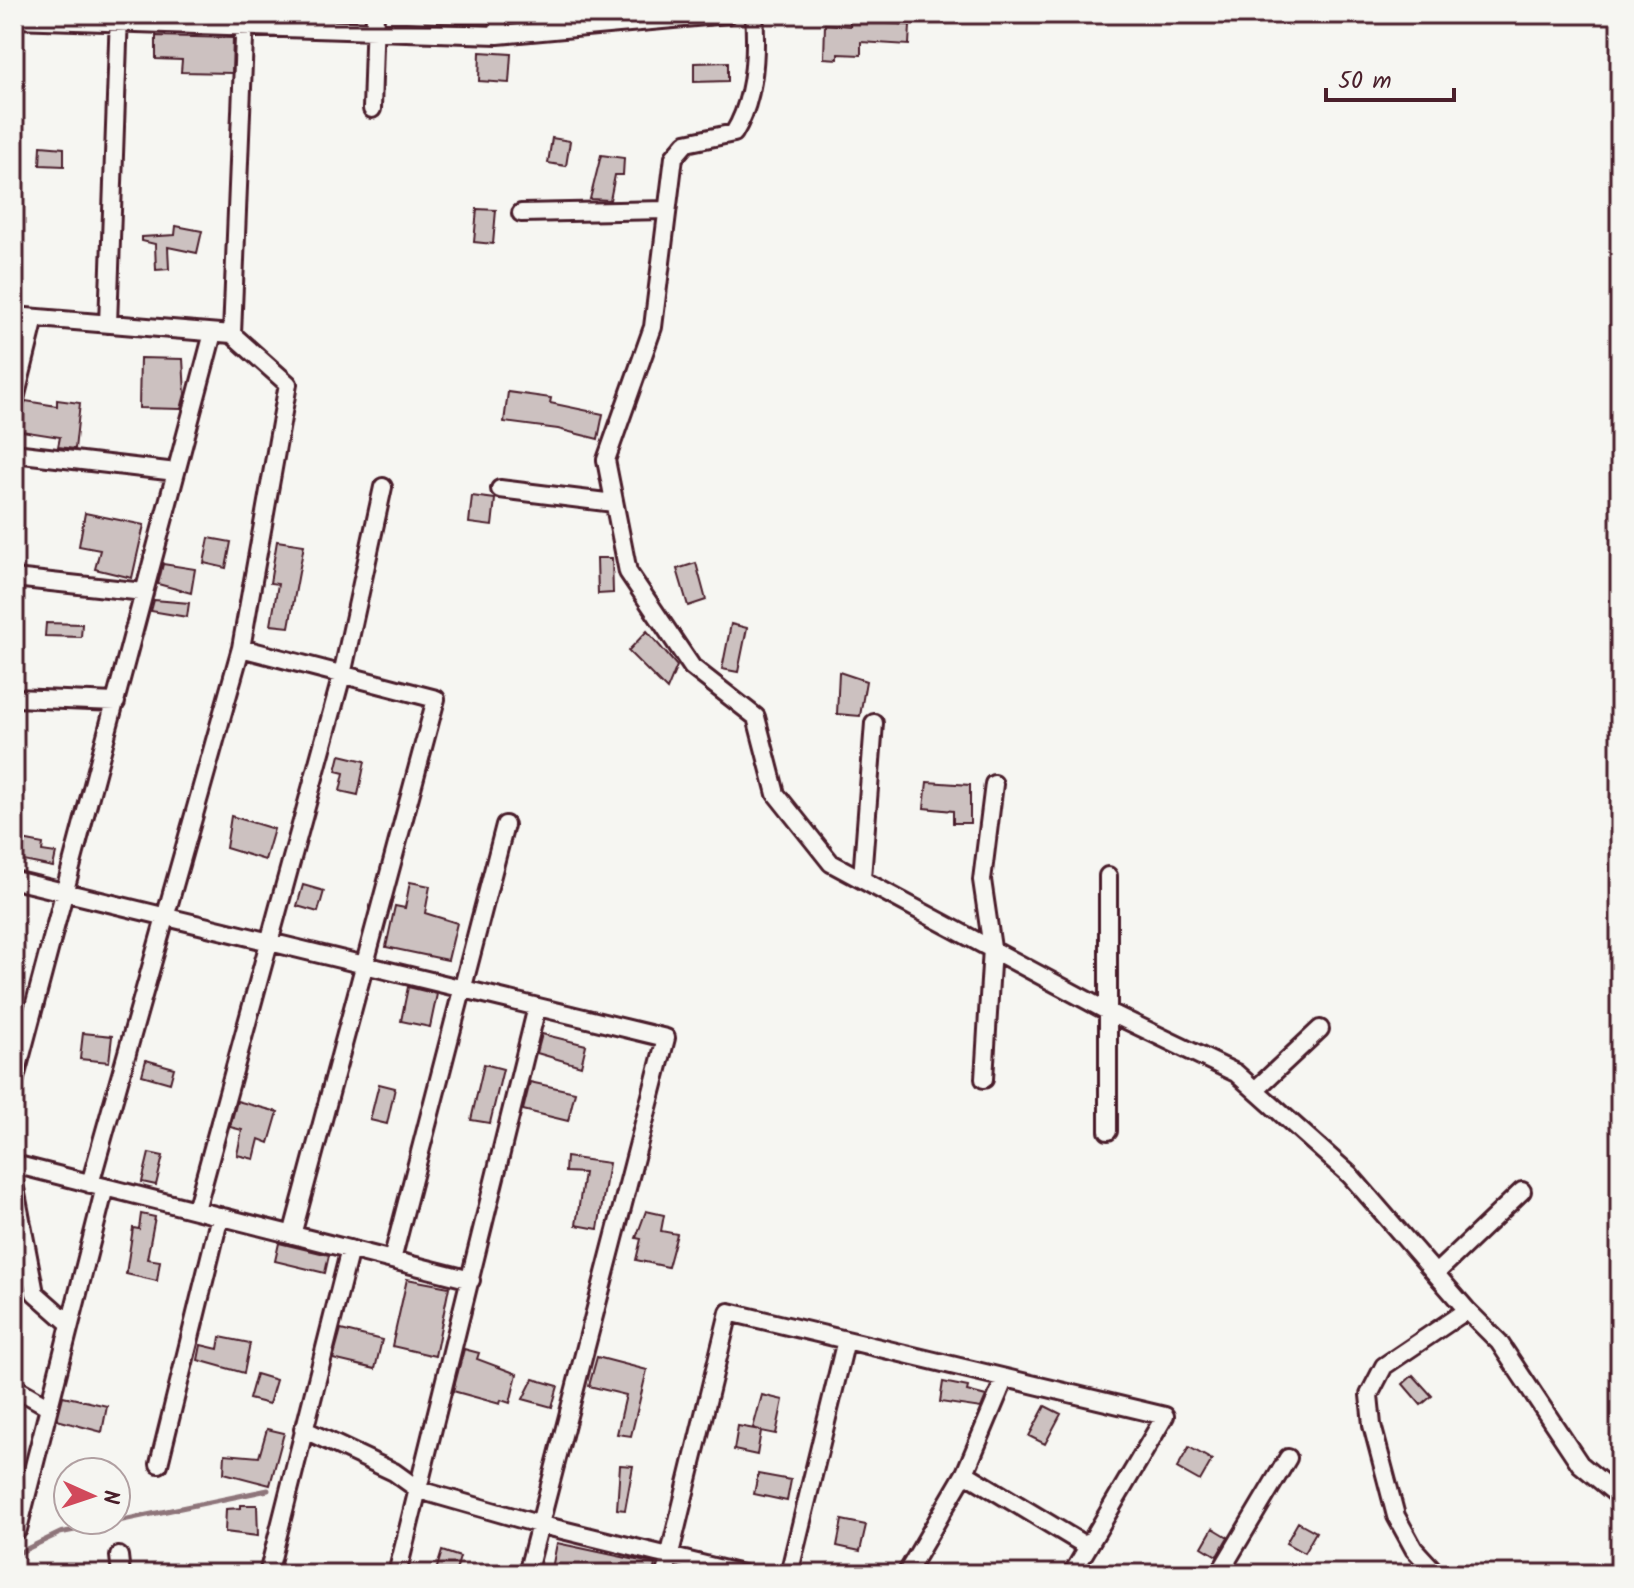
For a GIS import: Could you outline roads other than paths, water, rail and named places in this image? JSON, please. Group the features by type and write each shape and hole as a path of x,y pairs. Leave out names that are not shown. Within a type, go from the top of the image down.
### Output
{"street":[{"path":"498,35 499,14"},
{"path":"14,19 375,22 498,35 728,14"},
{"path":"754,14 757,47 746,114 734,133 686,143 674,157 653,327 606,460 628,572 692,667 756,717 776,794 831,863 1105,1010 1236,1073 1350,1175 1467,1310 1499,1342 1580,1464 1620,1497"},
{"path":"108,324 119,18"},
{"path":"232,334 245,20"},
{"path":"372,109 375,22"},
{"path":"521,213 666,210"},
{"path":"14,316 232,334 288,384 241,648 166,917 98,1186 70,1324 18,1529"},
{"path":"14,403 35,318"},
{"path":"14,1082 213,333"},
{"path":"14,453 176,472"},
{"path":"196,1210 342,675 383,487"},
{"path":"500,489 614,503"},
{"path":"14,578 144,592"},
{"path":"241,648 436,699 292,1235"},
{"path":"14,698 116,702"},
{"path":"862,878 874,723"},
{"path":"984,1079 992,948 982,880 994,784"},
{"path":"392,1260 505,825"},
{"path":"1108,876 1105,1010 1108,1131"},
{"path":"14,880 666,1038 527,1574"},
{"path":"397,1574 537,1007"},
{"path":"1255,1090 1320,1029"},
{"path":"14,1164 471,1280"},
{"path":"14,1183 20,1245 35,1293 70,1324"},
{"path":"1437,1272 1522,1191"},
{"path":"159,1464 220,1216"},
{"path":"268,1574 350,1249"},
{"path":"1437,1574 1414,1549 1396,1516 1372,1425 1369,1395 1384,1366 1467,1310"},
{"path":"665,1574 729,1312 1165,1416 1072,1574"},
{"path":"789,1574 846,1340"},
{"path":"906,1574 965,1473 1005,1378"},
{"path":"14,1387 49,1407"},
{"path":"303,1429 394,1472 419,1490 538,1524 742,1574"},
{"path":"1219,1574 1288,1458"},
{"path":"965,1473 1088,1547"},
{"path":"119,1556 121,1574"}],"waterway":[{"path":"14,1555 60,1533 268,1490"}]}
